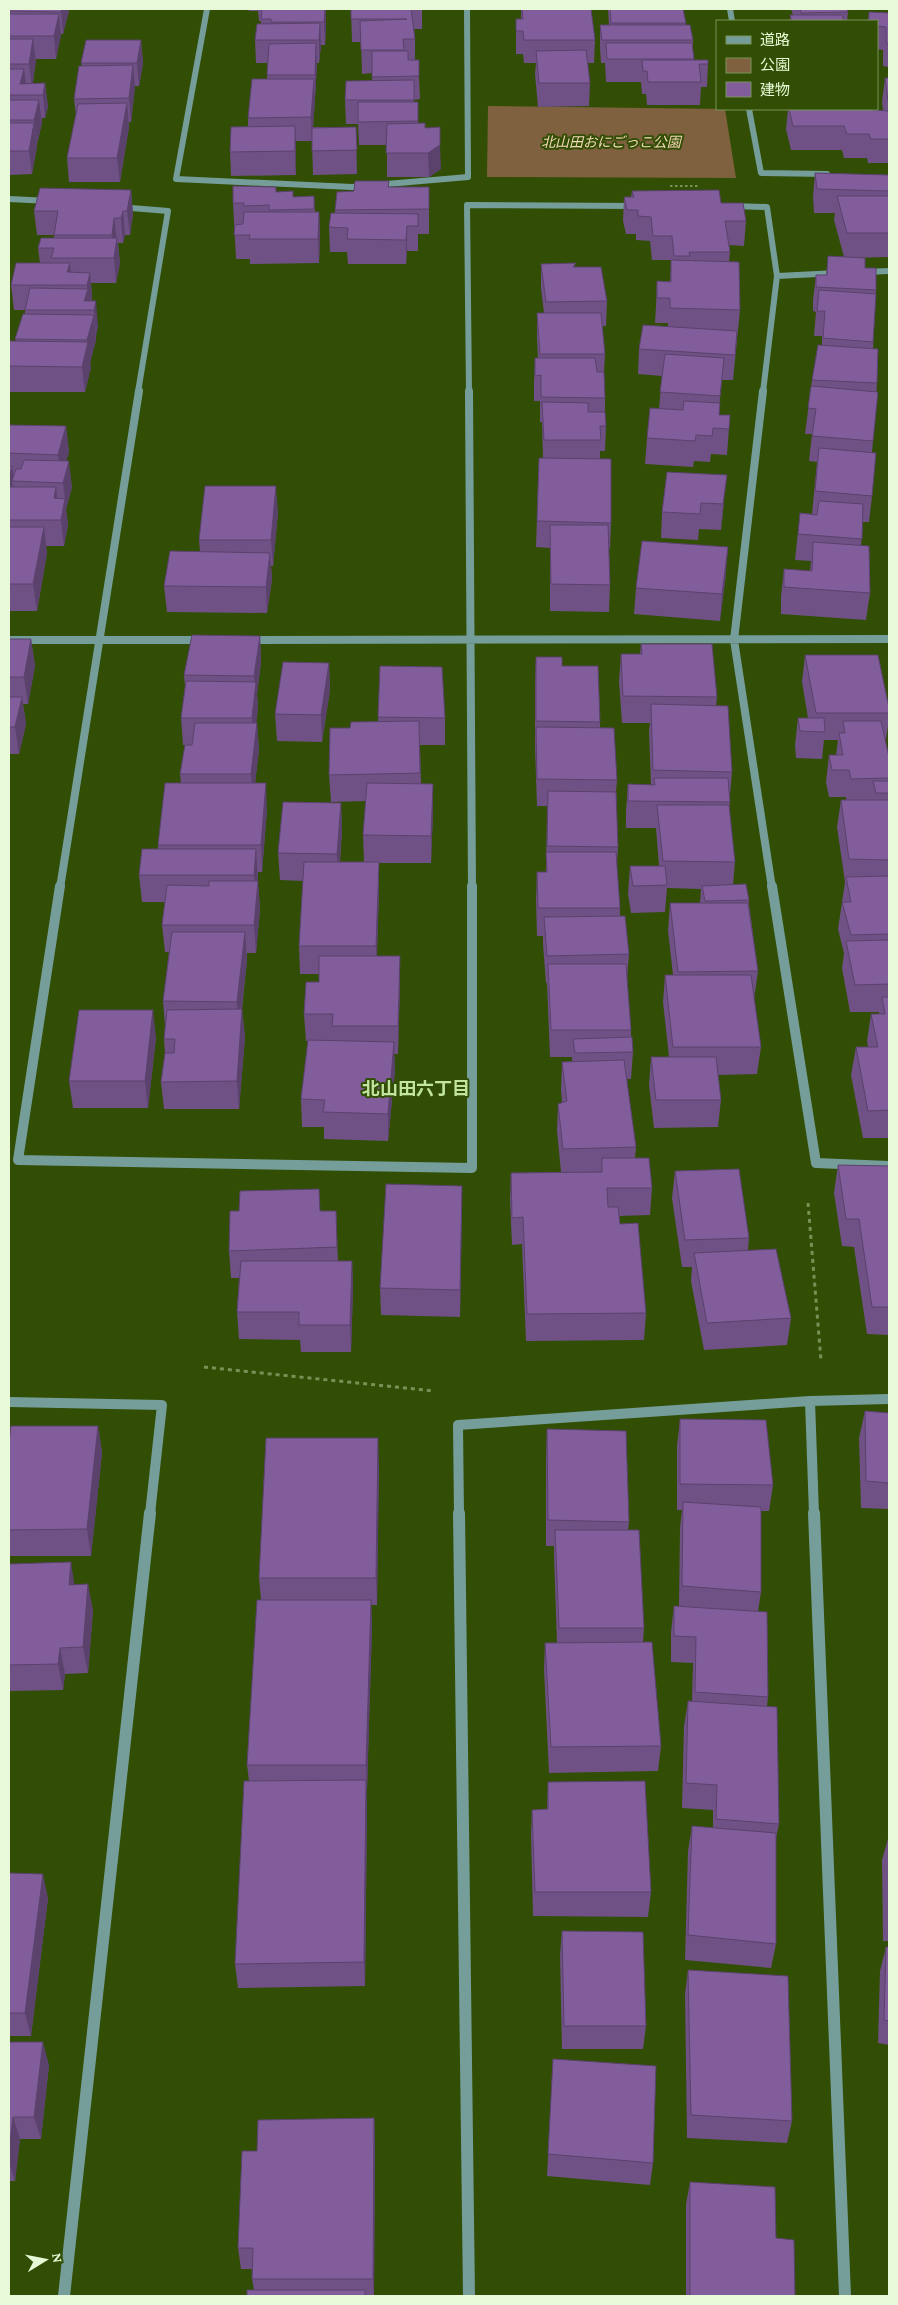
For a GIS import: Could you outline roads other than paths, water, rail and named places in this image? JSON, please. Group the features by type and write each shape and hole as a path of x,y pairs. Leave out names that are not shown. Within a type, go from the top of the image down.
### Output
{"street":[{"path":"207,9 176,179 352,187 468,177 467,9"},
{"path":"749,110 761,173 830,174"},
{"path":"9,199 56,201"},
{"path":"112,206 168,211 98,640 18,1160 472,1168 471,641 467,205 641,206"},
{"path":"719,206 767,206 777,276 734,640 737,671 816,1163 889,1166"},
{"path":"852,272 889,270"},
{"path":"777,276 842,273"},
{"path":"236,640 889,639"},
{"path":"9,640 216,640"},
{"path":"469,2296 458,1425 810,1401 889,1399"},
{"path":"810,1401 845,2296"},
{"path":"9,1402 162,1405 64,2296"}],"district":[{"name":"北山田六丁目","path":"416,1089"}],"park label":[{"name":"北山田おにごっこ公園","path":"611,142"}]}
